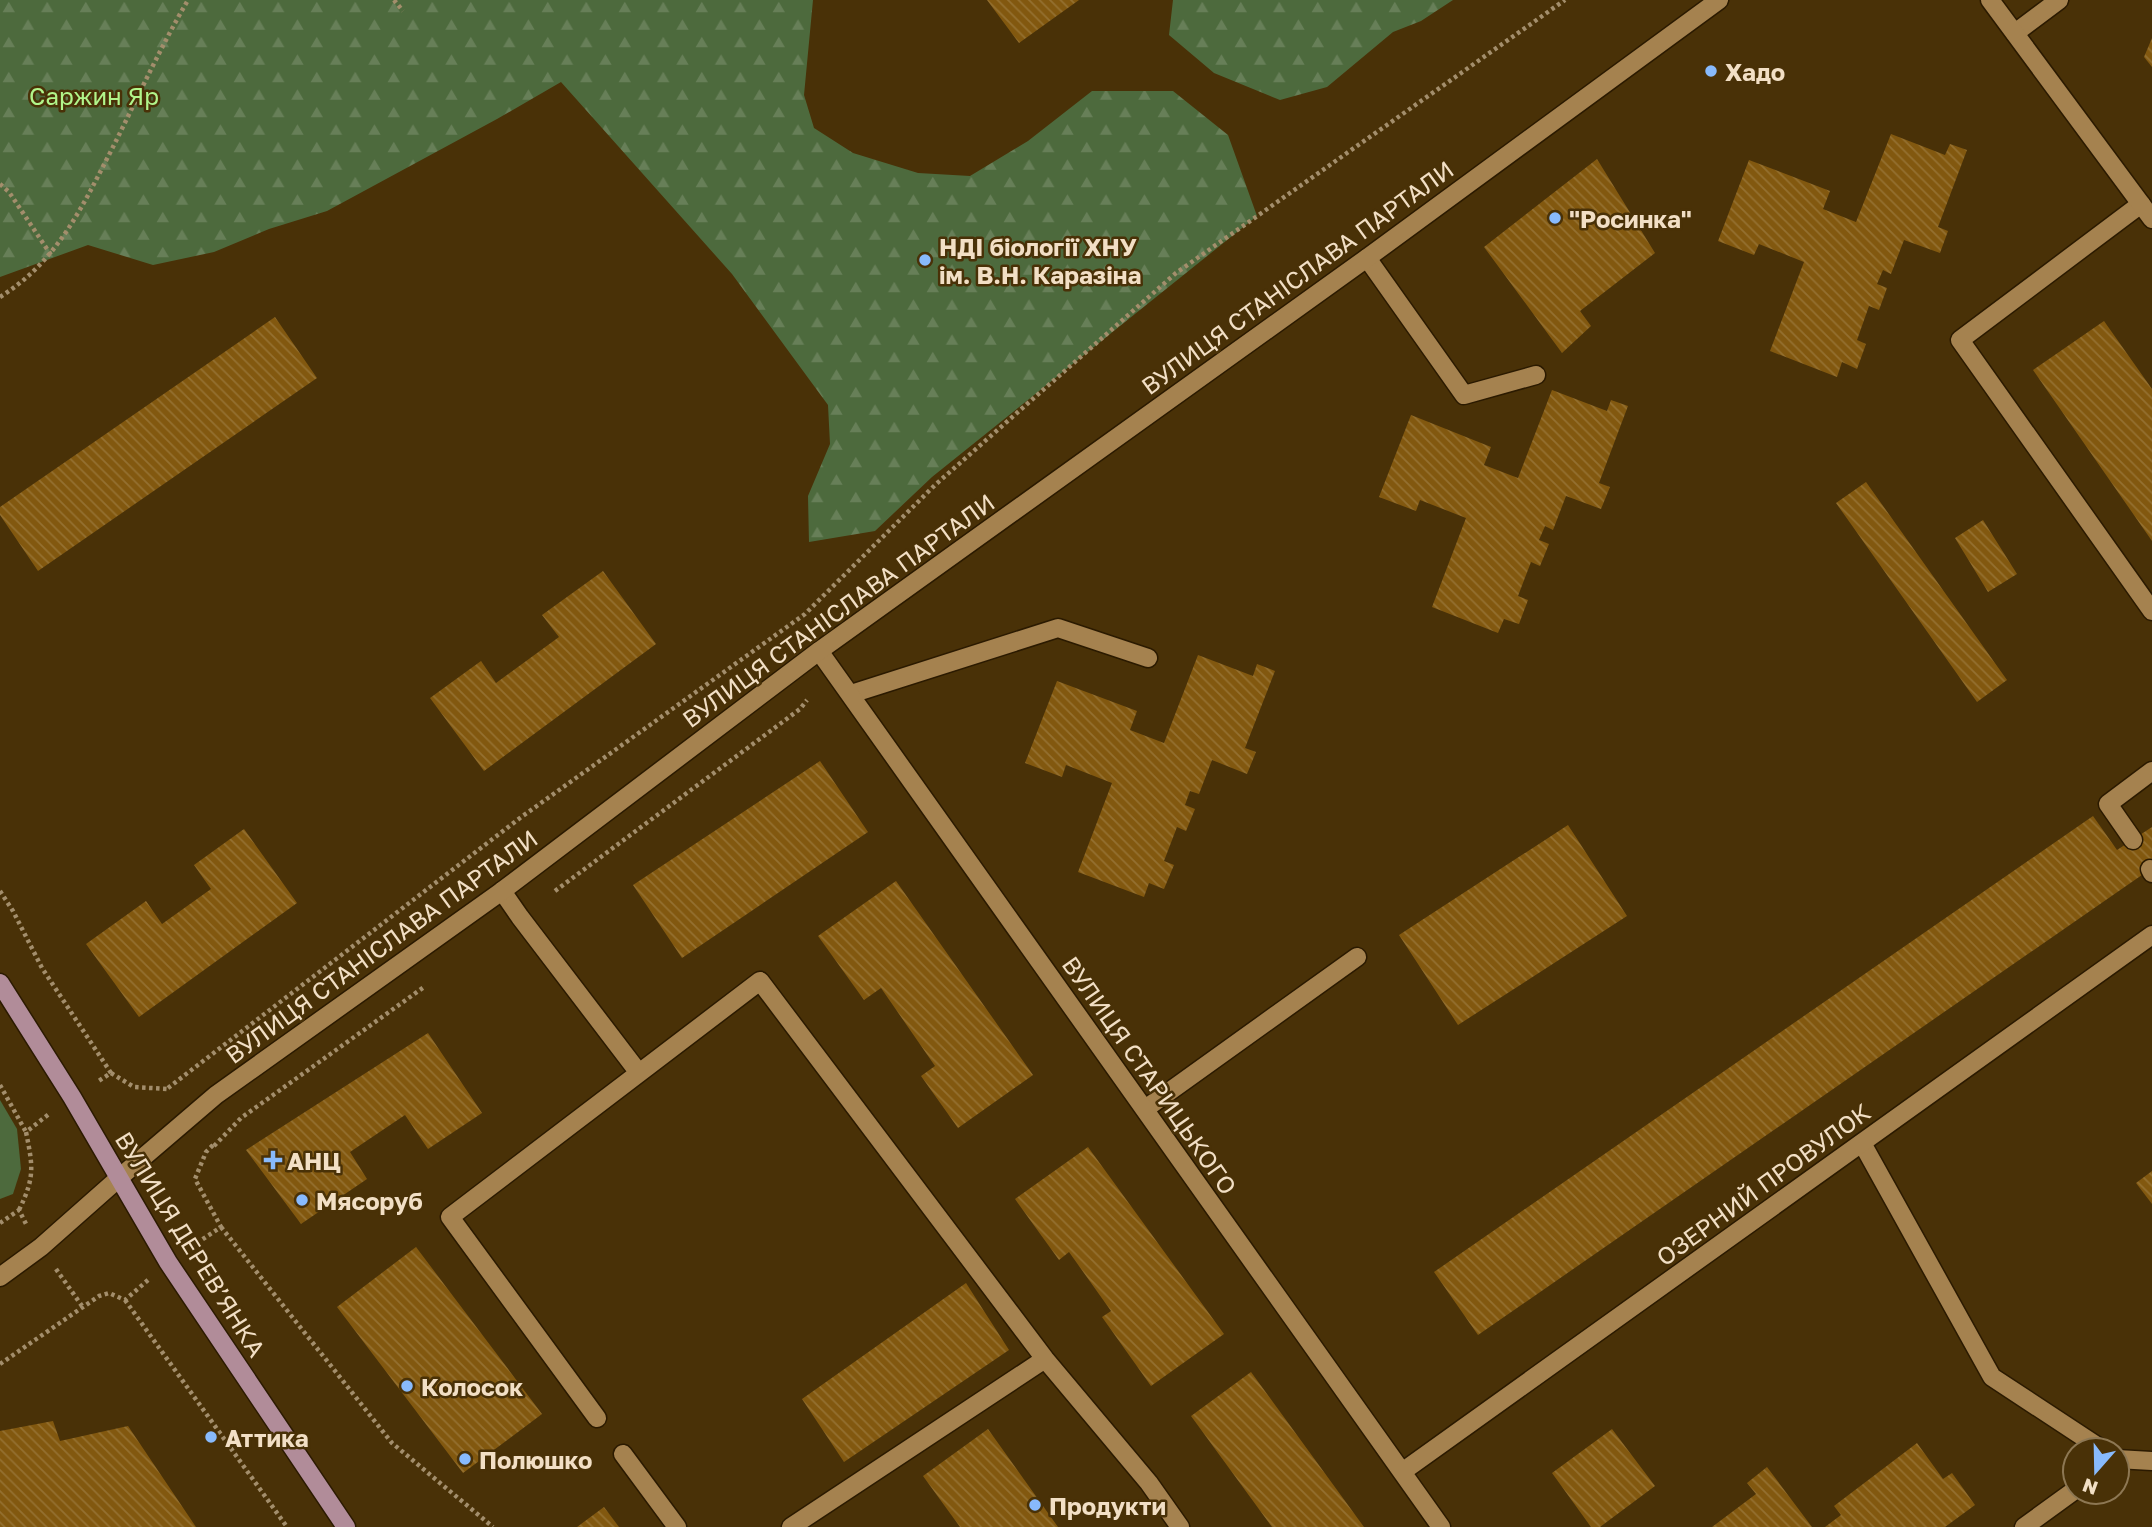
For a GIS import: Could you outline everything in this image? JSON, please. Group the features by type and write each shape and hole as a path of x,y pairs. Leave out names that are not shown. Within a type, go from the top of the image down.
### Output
{"main road":[{"name":"ВУЛИЦЯ ДЕРЕВ’ЯНКА","path":"0,983 72,1097 168,1262 346,1527"}],"street":[{"name":"ВУЛИЦЯ СТАНІСЛАВА ПАРТАЛИ","path":"0,1277 41,1247 216,1096 502,891 819,651 1367,258 1719,0"},
{"path":"1990,0 2152,219"},
{"path":"2015,33 2059,0"},
{"path":"2141,204 1960,340 2152,611"},
{"path":"1367,258 1464,395 1536,375"},
{"path":"851,694 1058,628 1148,658"},
{"name":"ВУЛИЦЯ СТАРИЦЬКОГО","path":"819,651 1441,1527"},
{"path":"2133,840 2108,804 2152,771"},
{"path":"502,891 639,1073"},
{"name":"ОЗЕРНИЙ ПРОВУЛОК","path":"1402,1472 2152,935"},
{"path":"1145,1109 1357,957"},
{"path":"597,1418 450,1217 760,981 1045,1359 1149,1483 1180,1527"},
{"path":"1862,1143 1992,1377 2082,1436"},
{"path":"791,1527 1045,1359"},
{"path":"623,1454 677,1527"},
{"path":"2131,1460 2152,1461"},
{"path":"2024,1527 2061,1500"}],"path":[{"path":"0,297 15,288 51,255 76,219 188,0"},
{"path":"394,0 403,11"},
{"path":"111,1073 134,1087 168,1088 520,818 805,614 935,485 1176,272 1565,0"},
{"path":"0,184 9,192 51,255"},
{"path":"0,1085 26,1132"},
{"path":"168,1088 214,1146 206,1152 195,1178 222,1227 392,1443 493,1527"},
{"path":"0,1102 10,1103"},
{"path":"125,1300 168,1262 222,1227"},
{"path":"0,1364 99,1296 110,1293 125,1300 287,1527"}],"green space":[{"name":"Саржин Яр","path":"0,0 813,0 804,95 814,128 853,153 918,173 970,176 1028,141 1092,91 1173,91 1228,135 1257,216 932,477 875,531 809,542 808,496 830,444 828,405 732,274 561,82 327,211 269,229 214,252 153,265 88,245 0,277"},
{"path":"1173,0 1453,0 1421,21 1393,32 1327,87 1280,100 1214,73 1169,35"},
{"path":"0,1100 17,1129 21,1169 13,1194 0,1199"}],"building":[{"path":"987,0 1079,0 1019,43"},
{"path":"2152,38 2152,67 2144,57"},
{"path":"1891,134 1945,155 1950,144 1967,150 1938,227 1948,231 1940,253 1904,240 1891,274 1883,270 1877,284 1887,288 1879,310 1869,306 1857,340 1866,344 1857,369 1842,362 1837,377 1770,351 1804,262 1759,244 1754,255 1718,241 1749,160 1830,191 1823,209 1856,222"},
{"path":"1597,159 1655,253 1580,311 1591,326 1562,353 1484,247"},
{"path":"275,317 317,378 38,571 0,515 0,507"},
{"path":"2104,321 2152,389 2152,541 2033,370"},
{"path":"1552,390 1607,411 1611,400 1628,406 1599,483 1610,487 1601,509 1566,496 1553,530 1545,526 1539,540 1549,544 1540,566 1531,562 1518,596 1528,600 1519,624 1504,619 1498,633 1432,607 1466,518 1420,500 1416,511 1379,497 1411,415 1491,447 1484,465 1518,478"},
{"path":"1866,482 2007,680 1977,702 1836,503"},
{"path":"1983,520 2017,574 1988,592 1955,538"},
{"path":"603,571 656,644 484,771 430,698 481,661 496,683 559,637 542,615"},
{"path":"1198,655 1253,676 1257,664 1275,671 1245,748 1256,752 1247,774 1212,760 1199,794 1190,791 1185,805 1195,809 1186,831 1177,827 1164,861 1174,865 1164,889 1149,883 1144,897 1078,872 1112,783 1066,765 1062,777 1025,763 1057,681 1137,711 1130,730 1164,743"},
{"path":"820,761 868,832 682,958 633,885"},
{"path":"2093,816 2117,850 2152,827 2152,868 1478,1335 1434,1272"},
{"path":"1568,825 1627,916 1458,1025 1399,935"},
{"path":"244,829 297,903 139,1017 86,944 146,901 162,924 211,889 194,865"},
{"path":"896,881 1033,1075 958,1128 921,1076 935,1066 881,988 864,1000 818,936"},
{"path":"428,1033 482,1113 428,1149 405,1115 350,1152 367,1179 301,1224 246,1150"},
{"path":"1088,1147 1224,1334 1151,1386 1102,1317 1111,1311 1069,1252 1059,1260 1015,1199"},
{"path":"2152,1171 2152,1204 2136,1183"},
{"path":"416,1247 542,1414 463,1473 337,1307"},
{"path":"966,1283 1009,1350 844,1462 802,1399"},
{"path":"1251,1372 1364,1527 1272,1527 1191,1416"},
{"path":"53,1421 60,1441 128,1426 196,1527 0,1527 0,1431"},
{"path":"988,1429 1058,1527 960,1527 923,1476"},
{"path":"1612,1429 1655,1486 1600,1527 1591,1527 1552,1473"},
{"path":"1917,1443 1943,1479 1952,1473 1975,1505 1945,1527 1825,1527 1841,1515 1834,1506"},
{"path":"1767,1467 1812,1527 1712,1527 1756,1494 1747,1483"},
{"path":"604,1507 619,1527 577,1527"}],"place":[{"name":"Хадо","path":"1711,71"},
{"name":"\"Росинка\"","path":"1555,218"},
{"name":"НДІ біології ХНУ ім. В.Н. Каразіна","path":"925,260"},
{"name":"АНЦ","path":"273,1160"},
{"name":"Мясоруб","path":"302,1200"},
{"name":"Колосок","path":"407,1386"},
{"name":"Аттика","path":"211,1437"},
{"name":"Полюшко","path":"465,1459"},
{"name":"Продукти","path":"1035,1505"}]}
